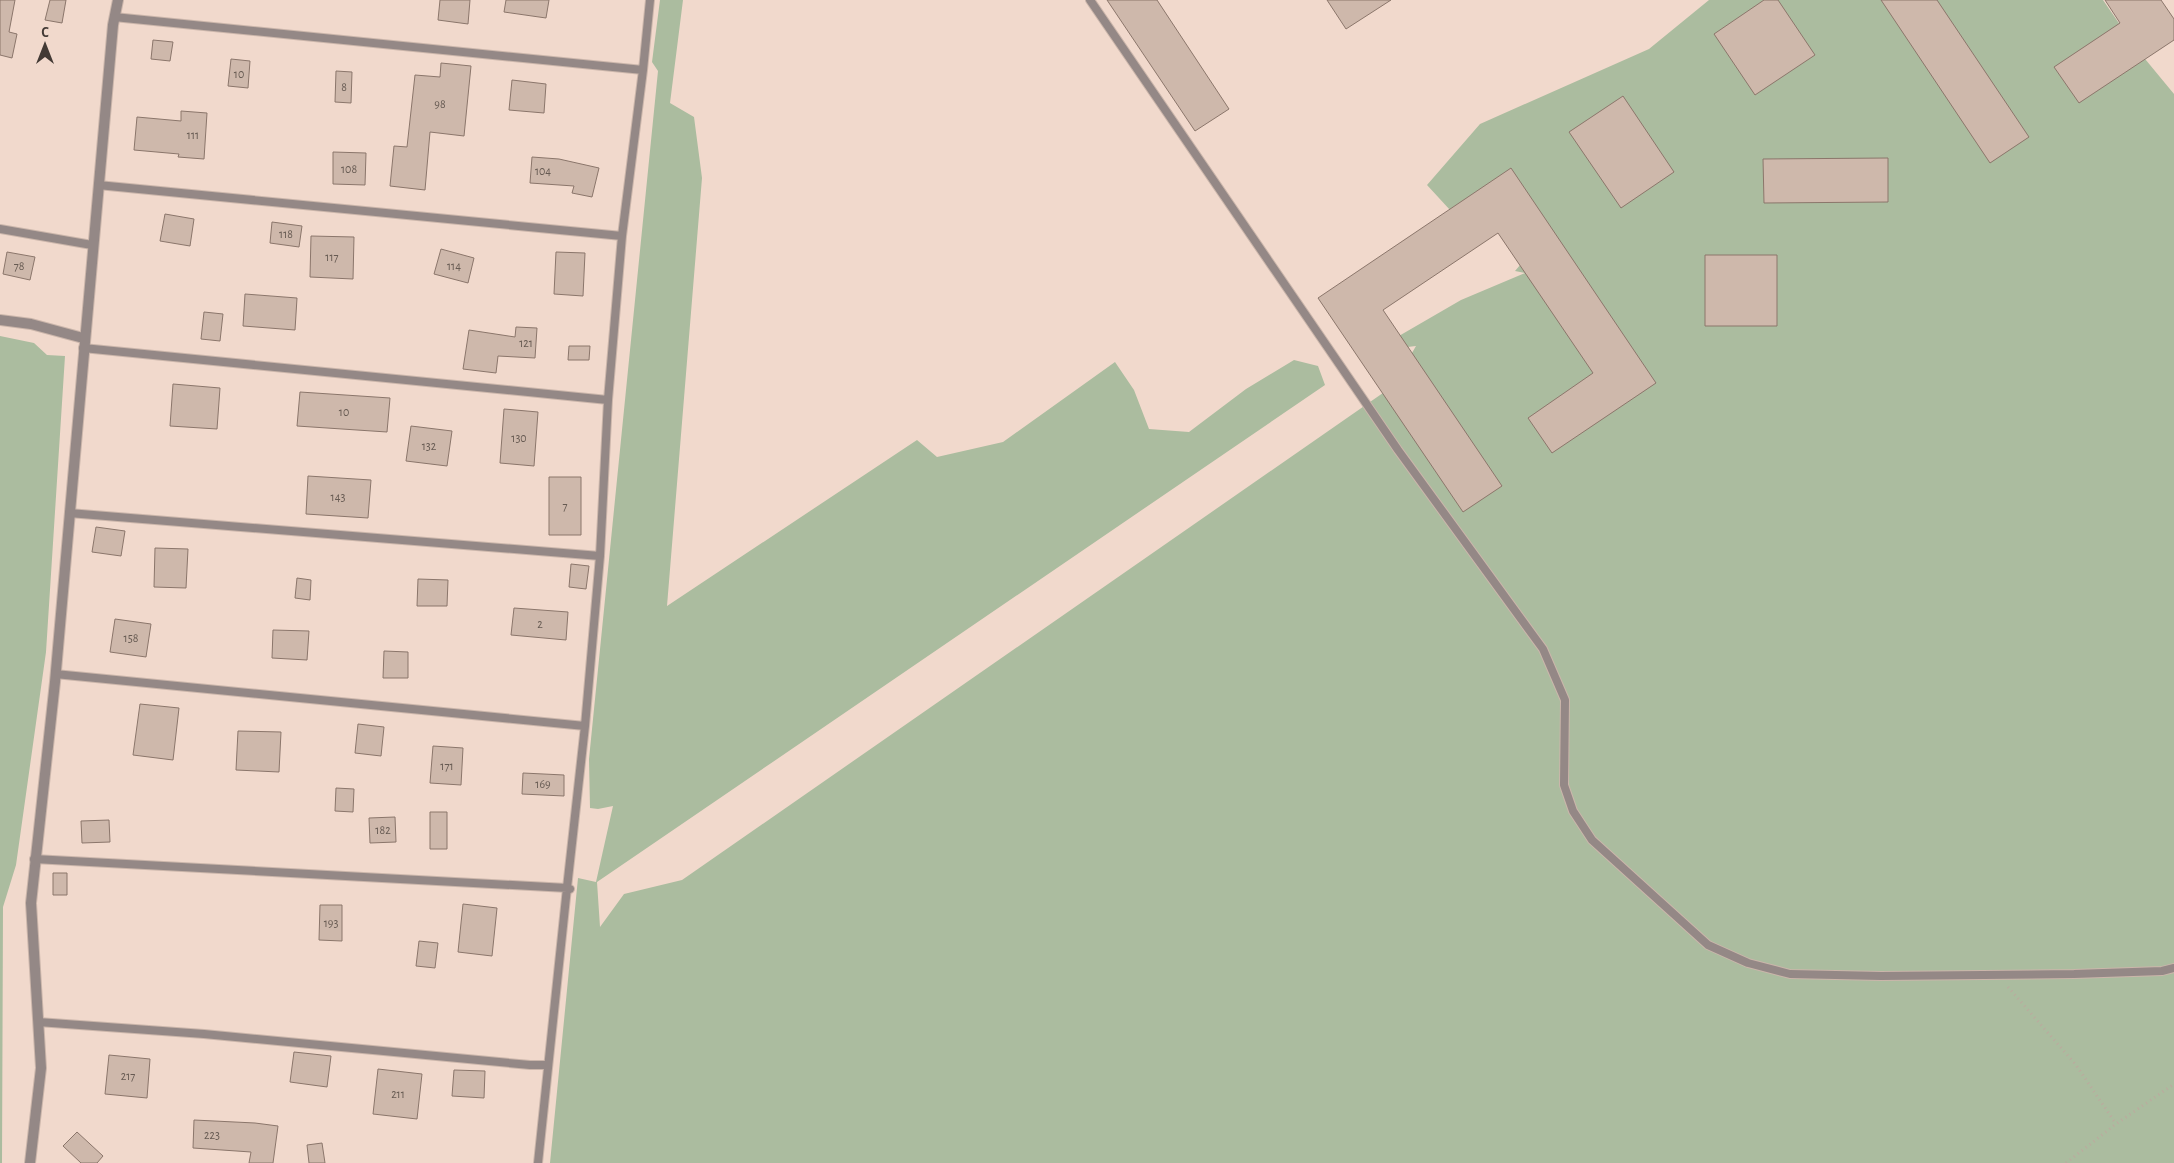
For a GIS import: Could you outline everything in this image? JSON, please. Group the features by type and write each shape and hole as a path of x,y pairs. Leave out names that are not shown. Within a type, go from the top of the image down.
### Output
{"street":[{"path":"30,1163 41,1068 30,903 55,674 92,245 114,17 118,0"},
{"path":"0,320 31,324 83,343"}],"lane":[{"path":"538,1163 570,889 600,556 608,400 622,236 650,0"},
{"path":"1090,0 1398,450 1543,649 1565,700 1564,785 1573,811 1592,840 1708,945 1748,963 1790,974 1998,975 2162,971 2174,968"},
{"path":"114,17 643,70"},
{"path":"98,185 622,236"},
{"path":"0,229 92,245"},
{"path":"83,343 608,400"},
{"path":"69,513 600,556"},
{"path":"55,674 585,726"},
{"path":"34,859 570,889"},
{"path":"38,1022 204,1034 520,1064 548,1065"}],"path":[{"path":"1998,975 2076,1065 2116,1124"},
{"path":"2066,1163 2116,1124 2174,1084"}],"green space":[{"path":"660,0 683,0 670,103 694,117 702,178 667,606 917,440 937,457 1003,442 1115,362 1134,390 1149,429 1189,432 1246,389 1294,360 1318,366 1325,385 597,882 600,927 624,894 682,880 1393,386 1416,346 1373,351 1461,300 1525,273 1515,271 1531,252 1531,205 1462,223 1427,185 1480,124 1649,49 1709,0 2103,0 2136,48 2174,94 2174,1163 550,1163 578,878 596,882 613,806 598,809 590,808 589,759 658,71 652,62"},
{"path":"0,336 34,343 47,355 65,356 46,652 16,865 3,907 2,1163 0,1163"}],"building":[{"path":"0,0 15,0 9,32 17,34 12,58 0,55"},
{"path":"50,0 66,0 62,23 45,20"},
{"path":"440,0 470,0 468,24 438,20"},
{"path":"506,0 549,0 546,18 504,12"},
{"path":"1107,0 1157,0 1229,109 1195,131"},
{"path":"1327,0 1391,0 1346,29"},
{"path":"1764,0 1778,0 1815,55 1755,95 1714,34"},
{"path":"1881,0 1937,0 2029,137 1990,163"},
{"path":"2105,0 2161,0 2174,19 2174,40 2079,103 2054,67 2120,23"},
{"path":"153,40 173,42 170,61 151,59"},
{"path":"231,59 250,61 248,88 228,86"},
{"path":"441,63 471,66 464,136 430,132 425,190 390,186 394,146 407,147 415,75 440,77"},
{"path":"336,71 352,72 351,103 335,102"},
{"path":"512,80 546,84 544,113 509,110"},
{"path":"1623,96 1674,172 1621,208 1569,132"},
{"path":"181,111 207,113 204,159 178,157 179,154 134,150 137,117 181,121"},
{"path":"333,152 366,153 365,185 333,184"},
{"path":"532,157 559,159 599,168 592,197 572,193 574,186 530,183"},
{"path":"1888,158 1888,202 1764,203 1763,159"},
{"path":"1511,168 1656,383 1552,453 1528,418 1593,373 1498,233 1383,310 1502,486 1463,512 1318,298"},
{"path":"165,214 194,219 190,246 160,241"},
{"path":"272,222 302,226 299,247 270,243"},
{"path":"311,236 354,237 353,279 310,277"},
{"path":"441,249 474,258 468,283 434,274"},
{"path":"7,252 35,257 30,280 3,274"},
{"path":"556,252 585,253 583,296 554,294"},
{"path":"1705,255 1777,255 1777,326 1705,326"},
{"path":"245,294 297,298 295,330 243,326"},
{"path":"204,312 223,314 220,341 201,339"},
{"path":"516,327 537,328 535,358 498,356 496,373 463,369 469,330 515,337"},
{"path":"569,346 590,346 589,360 568,360"},
{"path":"173,384 220,388 217,429 170,426"},
{"path":"300,392 390,398 387,432 297,426"},
{"path":"504,409 538,412 534,466 500,463"},
{"path":"411,426 452,431 447,466 406,461"},
{"path":"308,476 371,480 368,518 306,514"},
{"path":"549,477 581,477 581,535 549,535"},
{"path":"96,527 125,531 121,556 92,552"},
{"path":"155,548 188,549 186,588 154,587"},
{"path":"571,564 589,566 586,589 569,587"},
{"path":"297,578 311,580 310,600 295,598"},
{"path":"418,579 448,580 447,606 417,606"},
{"path":"514,608 568,612 566,640 511,635"},
{"path":"115,619 151,624 146,657 110,652"},
{"path":"273,630 309,631 307,660 272,658"},
{"path":"384,651 408,652 408,678 383,678"},
{"path":"140,704 179,708 173,760 133,755"},
{"path":"358,724 384,727 381,756 355,753"},
{"path":"238,731 281,732 279,772 236,770"},
{"path":"433,746 463,748 461,785 430,783"},
{"path":"523,773 564,775 564,796 522,794"},
{"path":"336,788 354,789 353,812 335,811"},
{"path":"430,812 447,812 447,849 430,849"},
{"path":"395,817 396,842 370,843 369,818"},
{"path":"109,820 110,842 82,843 81,821"},
{"path":"53,873 67,873 67,895 53,895"},
{"path":"463,904 497,908 492,956 458,952"},
{"path":"320,905 342,905 342,941 319,940"},
{"path":"419,941 438,943 435,968 416,966"},
{"path":"294,1052 331,1056 327,1087 290,1082"},
{"path":"109,1055 150,1059 147,1098 105,1094"},
{"path":"378,1069 422,1074 417,1119 373,1114"},
{"path":"454,1070 485,1071 484,1098 452,1096"},
{"path":"194,1120 278,1126 273,1163 249,1163 251,1152 193,1148"},
{"path":"77,1132 103,1156 97,1163 81,1163 63,1146"},
{"path":"322,1143 325,1163 309,1163 307,1145"}]}
